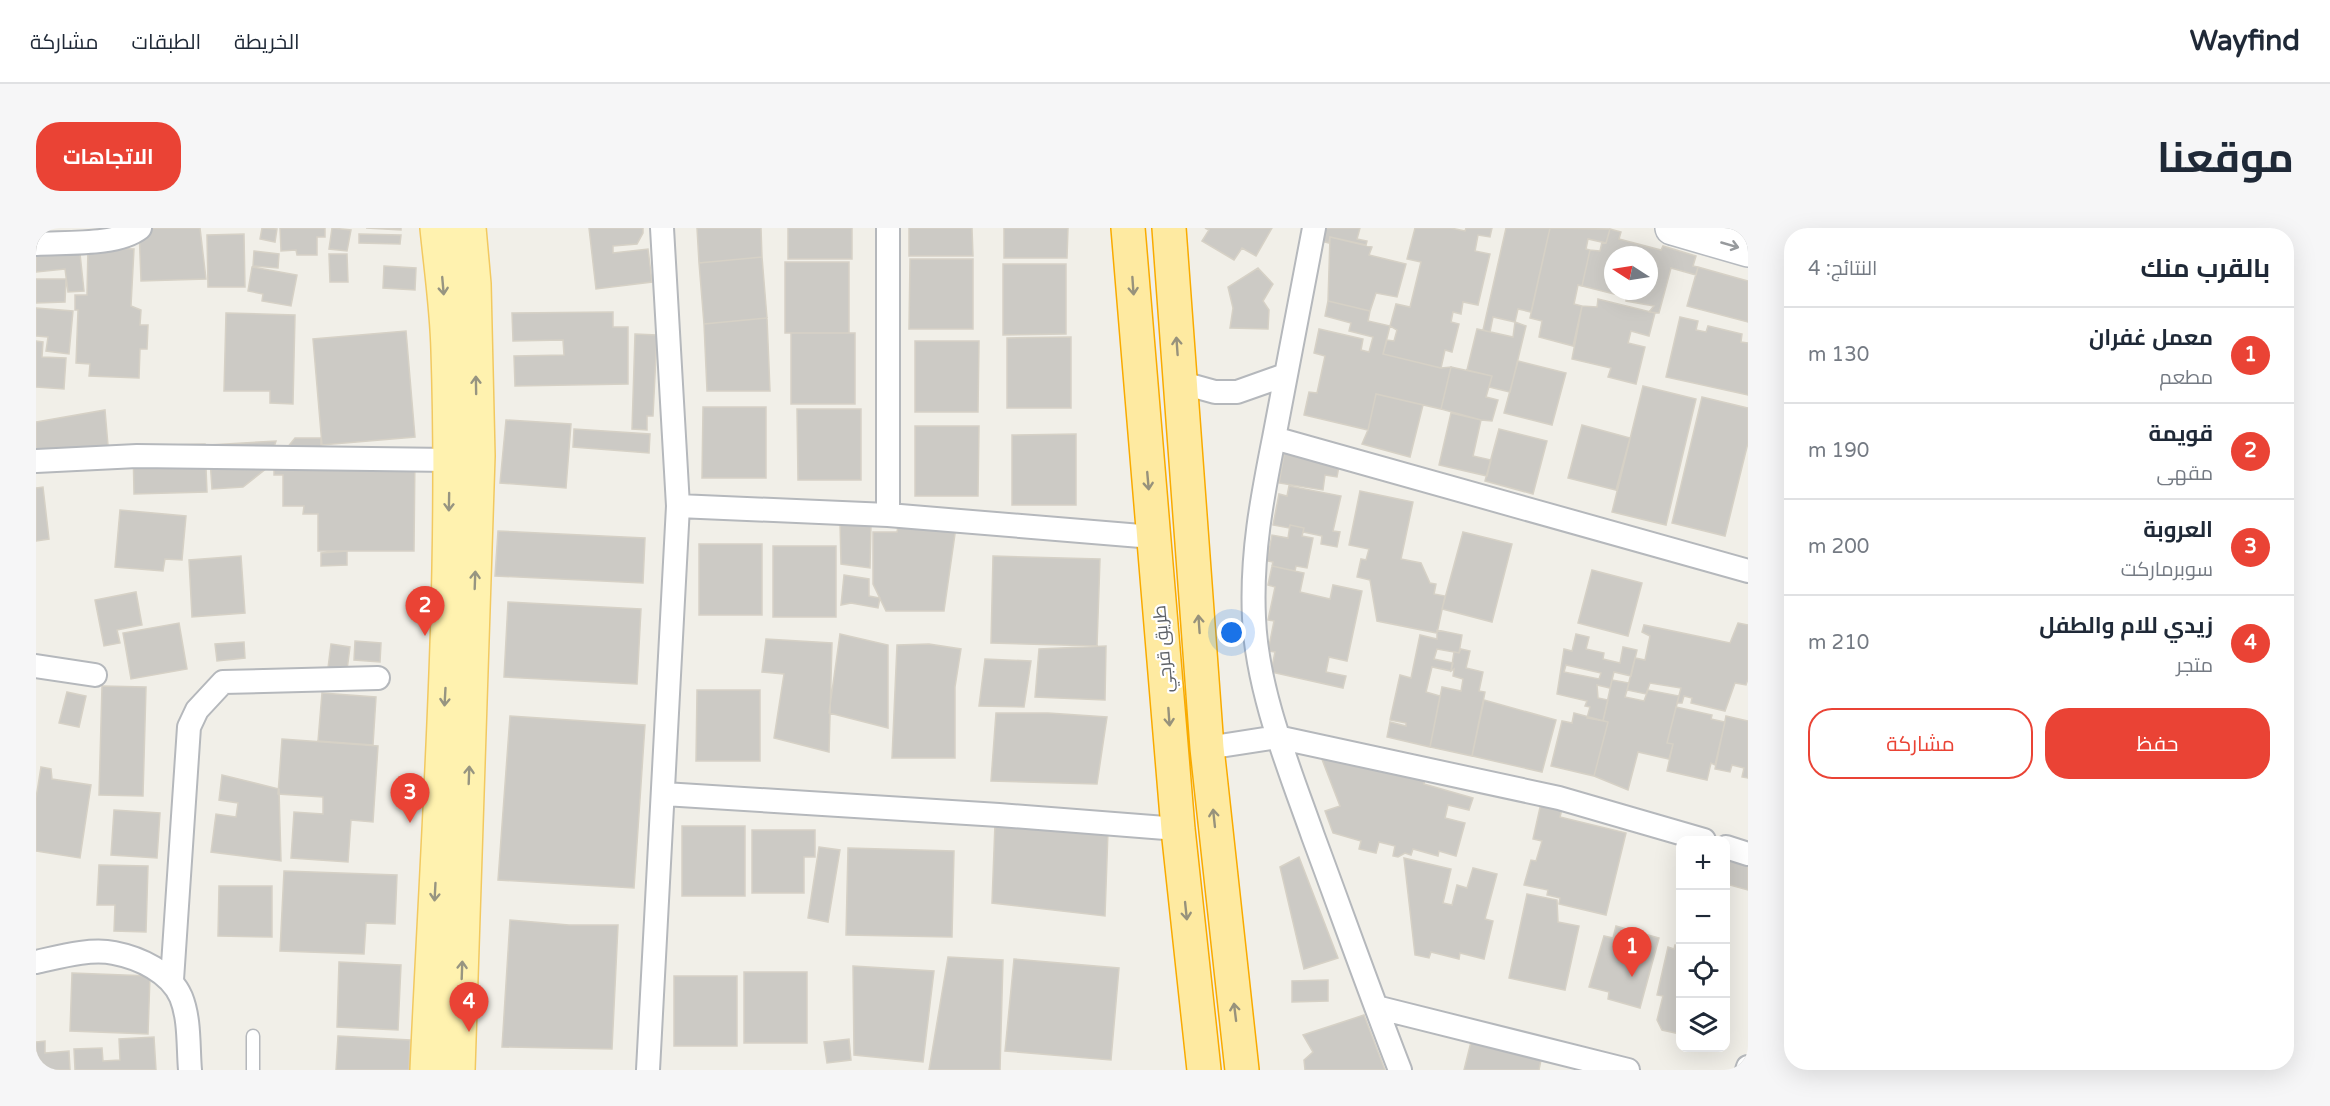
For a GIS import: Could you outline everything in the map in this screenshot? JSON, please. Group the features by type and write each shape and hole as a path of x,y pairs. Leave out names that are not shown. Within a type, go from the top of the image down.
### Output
{"highway":[{"name":"طريق قرجي","path":"1128,228 1178,829 1204,1070"},
{"name":"طريق قرجي","path":"1169,228 1208,748 1242,1070"}],"main road":[{"path":"427,1070 446,678 450,460 448,347 437,228"},
{"path":"458,1070 478,456 474,284 469,228"},
{"path":"1672,228 1748,250"}],"street":[{"path":"36,244 109,239 135,232 140,228"},
{"path":"648,1070 678,506 662,228"},
{"path":"888,228 888,515"},
{"path":"1314,228 1258,515 1254,618 1260,662 1277,736 1400,1070"},
{"path":"1179,382 1215,392 1237,392 1285,375"},
{"path":"1274,438 1748,571"},
{"path":"36,461 137,456 450,460"},
{"path":"678,506 888,515 1153,537"},
{"path":"36,666 94,675"},
{"path":"172,981 189,727 197,710 223,682 378,678"},
{"path":"1208,748 1277,736 1559,798 1690,836"},
{"path":"664,794 999,815 1178,829"},
{"path":"1730,849 1748,854"},
{"path":"36,962 71,954 113,952 152,966 172,981 182,998 188,1026 190,1070"},
{"path":"1376,1007 1628,1070"}],"lane":[{"path":"253,1036 253,1070"}],"building":[{"path":"139,228 200,228 206,279 141,281"},
{"path":"262,228 277,229 275,242 260,239"},
{"path":"280,228 325,228 325,237 317,237 317,255 297,255 296,250 281,251"},
{"path":"332,228 351,230 347,251 329,249"},
{"path":"366,228 401,228 401,230"},
{"path":"589,228 643,228 637,244 613,246 613,253 648,249 652,282 596,289"},
{"path":"697,228 761,228 762,257 699,263"},
{"path":"788,228 852,228 852,259 788,259"},
{"path":"909,228 972,228 973,256 909,256"},
{"path":"1004,228 1068,228 1067,258 1004,258"},
{"path":"1205,228 1272,228 1256,256 1242,248 1234,260 1202,241 1209,230"},
{"path":"1320,228 1360,228 1357,239 1367,241 1366,245 1330,237 1329,243 1317,240"},
{"path":"1415,228 1451,228 1465,231 1466,228 1492,228 1490,237 1478,235 1475,251 1490,254 1478,305 1463,302 1461,314 1453,312 1451,322 1459,324 1452,352 1445,350 1441,368 1383,354 1387,340 1394,341 1397,330 1390,326 1396,304 1410,307 1421,262 1407,259"},
{"path":"1506,228 1550,228 1531,312 1518,309 1515,322 1493,317 1490,332 1483,330"},
{"path":"1550,228 1610,229 1606,243 1588,239 1586,249 1590,250 1582,286 1578,285 1574,304 1582,306 1573,346 1539,337 1542,321 1530,318"},
{"path":"1610,229 1621,232 1619,239 1646,246 1604,246 1604,292 1582,286 1590,250 1600,251 1602,242 1606,243"},
{"path":"244,234 245,287 208,287 207,235"},
{"path":"359,234 401,235 400,244 359,243"},
{"path":"78,235 84,291 68,292 65,269 36,272 36,240"},
{"path":"1330,237 1372,247 1369,255 1406,264 1397,297 1376,293 1370,311 1328,301"},
{"path":"1663,246 1696,256 1693,266 1698,267 1696,275 1671,268 1659,313 1649,312 1654,306 1626,301 1658,300 1658,249 1661,250"},
{"path":"88,247 134,249 131,306 141,310 140,325 148,325 147,349 140,349 139,378 89,376 90,364 76,363 78,310 75,310 75,295 87,295"},
{"path":"254,251 279,254 278,268 253,266"},
{"path":"329,254 347,254 348,282 330,282"},
{"path":"762,257 767,318 704,324 699,263"},
{"path":"910,259 973,259 973,329 909,329"},
{"path":"785,262 849,262 849,333 785,333"},
{"path":"1003,264 1066,264 1066,334 1003,335"},
{"path":"384,266 416,268 415,290 383,288"},
{"path":"252,267 297,275 291,306 262,301 263,294 248,291"},
{"path":"1698,267 1748,281 1748,322 1687,306"},
{"path":"1258,268 1273,284 1263,301 1269,310 1268,329 1230,328 1233,308 1228,287"},
{"path":"36,279 66,279 65,302 36,303"},
{"path":"1598,299 1655,313 1649,336 1631,331 1628,343 1645,347 1636,384 1608,377 1611,368 1572,359 1582,306 1597,307"},
{"path":"1328,301 1370,311 1368,321 1390,326 1383,354 1441,368 1451,367 1441,409 1376,394 1368,430 1304,415 1309,392 1317,393 1325,356 1314,353 1319,329 1363,339 1361,350 1369,352 1373,337 1349,331 1351,323 1325,316"},
{"path":"36,308 73,311 69,354 46,351 48,337 36,336"},
{"path":"613,312 613,327 628,327 628,384 515,386 514,356 564,355 563,340 513,341 512,313"},
{"path":"226,313 295,315 293,404 270,403 270,391 224,391"},
{"path":"1680,317 1698,321 1696,330 1706,332 1708,326 1742,334 1741,342 1748,343 1748,395 1666,377"},
{"path":"767,318 770,391 707,391 704,324"},
{"path":"1515,322 1526,326 1510,392 1489,387 1492,376 1467,370 1477,329 1513,337"},
{"path":"406,331 415,437 322,445 313,339"},
{"path":"791,333 855,333 855,404 791,404"},
{"path":"635,334 657,335 653,416 647,416 647,430 632,429"},
{"path":"1071,337 1071,408 1007,408 1007,338"},
{"path":"36,341 43,342 42,357 66,358 64,389 36,387"},
{"path":"915,341 979,341 978,412 915,412"},
{"path":"1518,361 1566,373 1552,425 1504,413"},
{"path":"1451,367 1492,376 1486,397 1498,400 1492,421 1441,409"},
{"path":"1643,386 1696,399 1666,525 1612,512"},
{"path":"1376,394 1423,405 1410,457 1362,444 1368,430"},
{"path":"1702,397 1748,408 1748,443 1725,536 1672,523"},
{"path":"703,407 766,407 766,478 702,478"},
{"path":"797,409 861,409 861,480 798,480"},
{"path":"105,410 109,457 36,468 36,422"},
{"path":"1451,413 1481,420 1473,456 1491,460 1487,476 1439,465"},
{"path":"506,420 571,424 566,488 500,483"},
{"path":"1582,425 1630,438 1616,490 1568,478"},
{"path":"915,426 979,426 978,496 915,496"},
{"path":"574,429 650,434 649,453 573,447"},
{"path":"1499,429 1547,441 1533,494 1485,481"},
{"path":"1076,434 1076,505 1012,505 1012,435"},
{"path":"295,438 321,438 321,452 415,452 414,551 318,551 318,514 303,514 304,506 283,506 283,475 274,475 274,464"},
{"path":"276,441 267,468 243,487 212,489 209,445"},
{"path":"1286,443 1340,461 1337,477 1325,475 1323,490 1279,483"},
{"path":"205,444 207,492 134,494 133,446"},
{"path":"1289,486 1341,496 1333,531 1340,532 1337,547 1321,544 1322,536 1303,532 1304,528 1273,525 1279,494 1287,496"},
{"path":"43,487 49,539 36,541 36,488"},
{"path":"1360,491 1413,502 1401,559 1421,563 1430,583 1436,584 1434,594 1445,596 1437,633 1377,621 1370,580 1357,577 1361,559 1366,560 1369,549 1349,545"},
{"path":"120,510 186,516 182,560 165,559 163,571 115,567"},
{"path":"899,520 956,527 944,611 886,611 873,584 873,532 897,532"},
{"path":"840,523 871,523 870,568 841,564"},
{"path":"1290,525 1304,528 1302,536 1313,538 1307,568 1296,566 1295,571 1272,566 1273,562 1267,561 1272,535 1288,538"},
{"path":"498,531 645,538 643,583 495,576"},
{"path":"1463,532 1512,544 1492,622 1442,609"},
{"path":"699,544 762,544 762,615 699,615"},
{"path":"773,546 836,546 836,617 773,617"},
{"path":"347,551 347,565 321,566 321,553"},
{"path":"241,556 245,613 192,617 189,560"},
{"path":"993,556 1100,559 1097,646 991,643"},
{"path":"1272,566 1304,573 1300,592 1330,599 1333,585 1362,591 1347,661 1329,657 1326,672 1346,676 1343,688 1271,672 1275,652 1268,651 1274,621 1268,620 1275,587 1268,585"},
{"path":"1592,570 1642,583 1628,636 1578,623"},
{"path":"844,575 869,579 869,596 880,598 878,608 851,603 841,605"},
{"path":"136,592 142,625 117,630 120,643 104,646 95,600"},
{"path":"508,602 641,609 637,684 504,677"},
{"path":"179,623 187,669 131,679 123,633"},
{"path":"1738,623 1748,625 1748,679 1746,685 1735,683 1725,711 1691,703 1692,698 1684,696 1682,703 1677,703 1681,688 1650,683 1646,694 1627,690 1635,658 1645,660 1650,636 1642,632 1644,625 1730,643"},
{"path":"1437,630 1462,635 1459,653 1437,649 1434,659 1453,663 1451,671 1432,667 1426,692 1440,696 1430,747 1387,737 1390,722 1406,726 1406,723 1390,720 1400,675 1411,678 1420,635 1437,639"},
{"path":"840,634 888,645 888,728 829,713"},
{"path":"1576,634 1589,637 1586,649 1604,653 1603,659 1620,663 1623,647 1637,650 1631,676 1614,672 1610,688 1597,685 1598,698 1608,700 1603,721 1587,718 1590,707 1585,706 1587,701 1557,694 1564,649 1572,651","holes":["1566,665 1601,673 1599,679 1564,672"]},
{"path":"766,639 832,643 829,752 774,738 784,674 762,672"},
{"path":"355,641 381,643 380,662 354,660"},
{"path":"244,642 245,658 217,661 215,644"},
{"path":"331,644 350,647 347,670 328,668"},
{"path":"929,644 961,649 955,687 955,758 892,758 897,645"},
{"path":"1106,646 1105,700 1035,697 1039,649"},
{"path":"1461,649 1470,651 1466,668 1483,672 1479,691 1485,692 1472,756 1430,747 1442,687 1461,691 1463,679 1453,676 1454,669 1451,671 1454,652 1459,653"},
{"path":"985,659 1031,661 1024,707 979,706"},
{"path":"1612,680 1629,683 1625,697 1644,701 1648,690 1679,696 1667,743 1673,744 1669,759 1638,752 1628,790 1594,776 1608,722 1603,721"},
{"path":"102,686 146,687 143,796 99,795"},
{"path":"697,690 760,690 760,761 696,761"},
{"path":"67,692 86,696 79,727 59,723"},
{"path":"322,693 376,697 373,745 318,741"},
{"path":"1484,700 1556,720 1542,772 1472,756"},
{"path":"1676,707 1712,715 1711,719 1725,722 1715,765 1711,763 1707,780 1667,771 1673,744 1667,743"},
{"path":"996,713 1048,713 1107,717 1097,784 991,781"},
{"path":"1574,713 1608,722 1594,776 1551,766 1562,721 1572,723"},
{"path":"510,716 645,725 634,888 498,880"},
{"path":"1726,716 1748,721 1748,778 1742,777 1744,768 1732,765 1730,772 1715,769"},
{"path":"282,739 378,746 373,822 351,820 348,862 291,858 294,812 323,814 323,797 278,794"},
{"path":"1318,749 1425,778 1424,784 1473,798 1469,810 1448,805 1445,818 1465,823 1456,856 1439,851 1438,856 1413,849 1411,855 1405,853 1398,857 1393,856 1395,846 1379,842 1376,853 1359,849 1361,841 1333,833 1325,811 1340,806"},
{"path":"41,767 51,769 52,779 91,785 80,858 36,851 36,798"},
{"path":"222,775 279,789 281,861 211,852 216,814 236,817 238,803 219,800"},
{"path":"1541,803 1562,809 1560,817 1626,833 1606,915 1559,904 1560,898 1547,895 1548,890 1524,885 1531,860 1536,861 1542,841 1533,839"},
{"path":"114,810 160,813 157,858 111,855"},
{"path":"995,823 1108,831 1105,916 992,903"},
{"path":"682,826 745,826 745,896 682,896"},
{"path":"752,830 815,830 815,857 804,857 804,893 752,893"},
{"path":"819,847 840,850 828,922 808,918"},
{"path":"848,848 954,851 952,937 846,935"},
{"path":"1299,857 1338,958 1304,969 1280,867"},
{"path":"1404,858 1451,869 1443,903 1452,905 1457,885 1467,888 1473,868 1497,874 1485,919 1493,921 1484,959 1460,953 1459,959 1431,952 1429,958 1415,955"},
{"path":"1730,859 1748,863 1748,890 1730,885"},
{"path":"99,865 148,866 146,932 114,931 115,905 97,905"},
{"path":"284,871 397,875 395,924 366,923 364,954 280,951"},
{"path":"219,886 272,886 272,937 218,936"},
{"path":"1527,894 1557,900 1558,922 1579,926 1565,990 1509,978"},
{"path":"510,920 569,925 618,925 612,1049 502,1047"},
{"path":"1616,926 1659,938 1640,1008 1608,999 1609,992 1589,987 1604,936 1613,938"},
{"path":"1676,945 1676,1033 1662,1030 1657,1020 1663,996 1657,995 1668,947 1674,949"},
{"path":"948,957 1003,960 1000,1070 929,1070"},
{"path":"1014,959 1119,968 1111,1060 1005,1051"},
{"path":"339,962 401,965 398,1030 337,1027"},
{"path":"853,966 934,971 923,1062 854,1055"},
{"path":"744,972 807,972 807,1043 744,1043"},
{"path":"72,973 150,976 148,1034 70,1031"},
{"path":"674,976 737,976 737,1046 674,1046"},
{"path":"1328,980 1328,1001 1292,1002 1292,981"},
{"path":"1364,1015 1385,1070 1305,1070 1304,1060 1313,1052 1303,1035"},
{"path":"338,1036 410,1040 409,1070 336,1070"},
{"path":"154,1037 156,1070 75,1070 74,1049 102,1048 103,1061 120,1060 119,1039"},
{"path":"1472,1038 1542,1055 1539,1070 1464,1070"},
{"path":"849,1039 851,1060 827,1063 824,1042"},
{"path":"45,1041 45,1053 69,1051 70,1070 36,1070 36,1042"}],"place":[{"name":"قويمة","path":"425,636"},
{"name":"العروبة","path":"410,823"},
{"name":"معمل غفران","path":"1632,977"},
{"name":"زيدي للام والطفل","path":"469,1032"}]}
